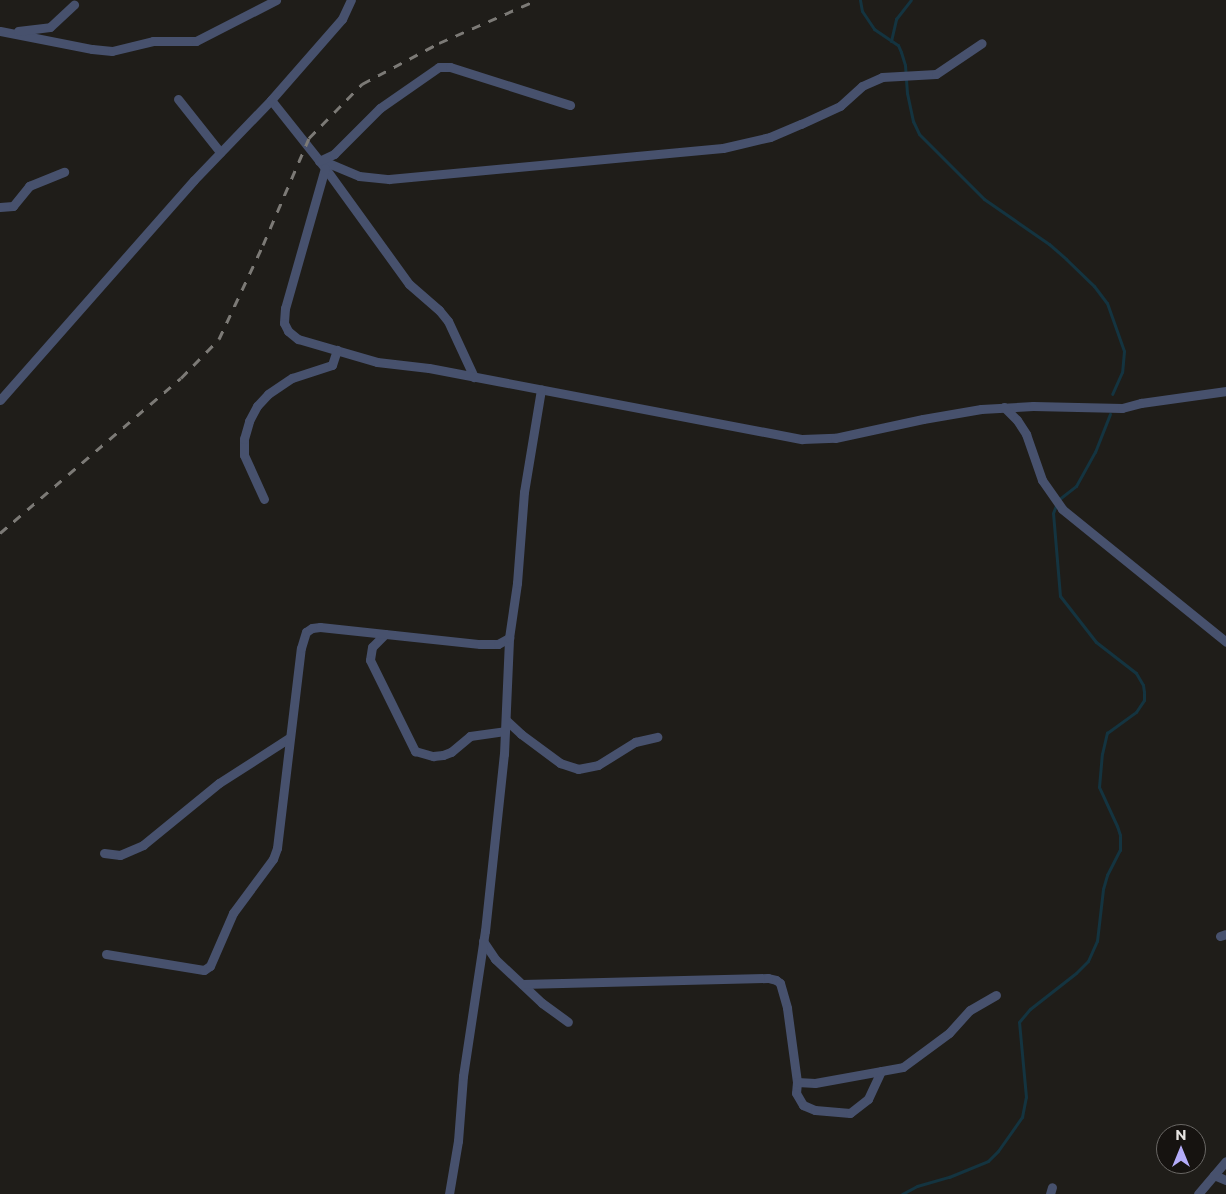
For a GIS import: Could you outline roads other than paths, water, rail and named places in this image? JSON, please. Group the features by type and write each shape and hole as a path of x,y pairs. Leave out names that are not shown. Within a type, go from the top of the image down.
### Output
{"street":[{"path":"0,30 92,49 112,51 153,41 196,41 276,0"},
{"path":"0,400 194,180 271,100 342,19 350,0"},
{"path":"0,30 22,32 50,27 74,5"},
{"path":"321,163 359,176 389,179 723,148 770,137 809,120 840,106 862,86 882,77 936,74 982,43"},
{"path":"570,105 450,67 439,67 380,108 334,154 321,163 285,308 284,323 288,331 298,339 377,362 429,368 802,439 835,438 923,419 1004,407 1122,408 1141,403 1226,391"},
{"path":"178,99 220,152"},
{"path":"271,100 321,163 409,284 439,310 448,321 474,377"},
{"path":"0,207 13,206 29,186 64,172"},
{"path":"264,499 244,455 244,439 249,421 257,406 268,394 292,378 332,365 337,350"},
{"path":"449,1194 458,1141 463,1076 483,941 506,720 509,638 517,583 526,468 541,389"},
{"path":"1004,407 1026,434 1042,480 1062,509 1226,642"},
{"path":"106,954 204,970 210,966 237,907 273,859 277,848 301,648 306,632 312,628 320,627 480,644 498,644 509,638"},
{"path":"385,634 372,647 370,660 415,751 433,756 443,755 451,752 470,736 505,731"},
{"path":"506,720 520,734 560,763 578,769 598,765 635,742 657,737"},
{"path":"104,853 120,855 142,845 219,784 290,738"},
{"path":"483,941 495,959 542,1003 568,1022"},
{"path":"522,984 758,978 776,980 780,983 787,1008 797,1082 796,1093 803,1105 815,1110 844,1114 856,1110 868,1099 881,1071"},
{"path":"797,1082 815,1083 903,1067 949,1033 970,1010 996,995"},
{"path":"1198,1194 1226,1161"},
{"path":"1214,1175 1226,1180"}],"waterway":[{"path":"860,0 862,11 874,29 898,45 905,65 907,93 913,121 919,134 984,199 1049,244 1066,259 1094,286 1107,303 1124,351 1122,372 1112,394"},
{"path":"891,41 896,19 911,0"},
{"path":"902,1194 917,1186 949,1177 988,1161 998,1151 1022,1117 1026,1097 1019,1022 1030,1009 1076,973 1088,961 1097,941 1103,889 1107,875 1120,850 1120,835 1099,787 1102,754 1107,733 1136,712 1144,700 1144,692 1143,685 1136,673 1096,642 1060,596 1053,513 1058,500 1076,486 1095,452 1110,414"}],"railway":[{"path":"0,533 181,378 219,339 263,245 309,138 362,84 439,43 537,0"}]}
